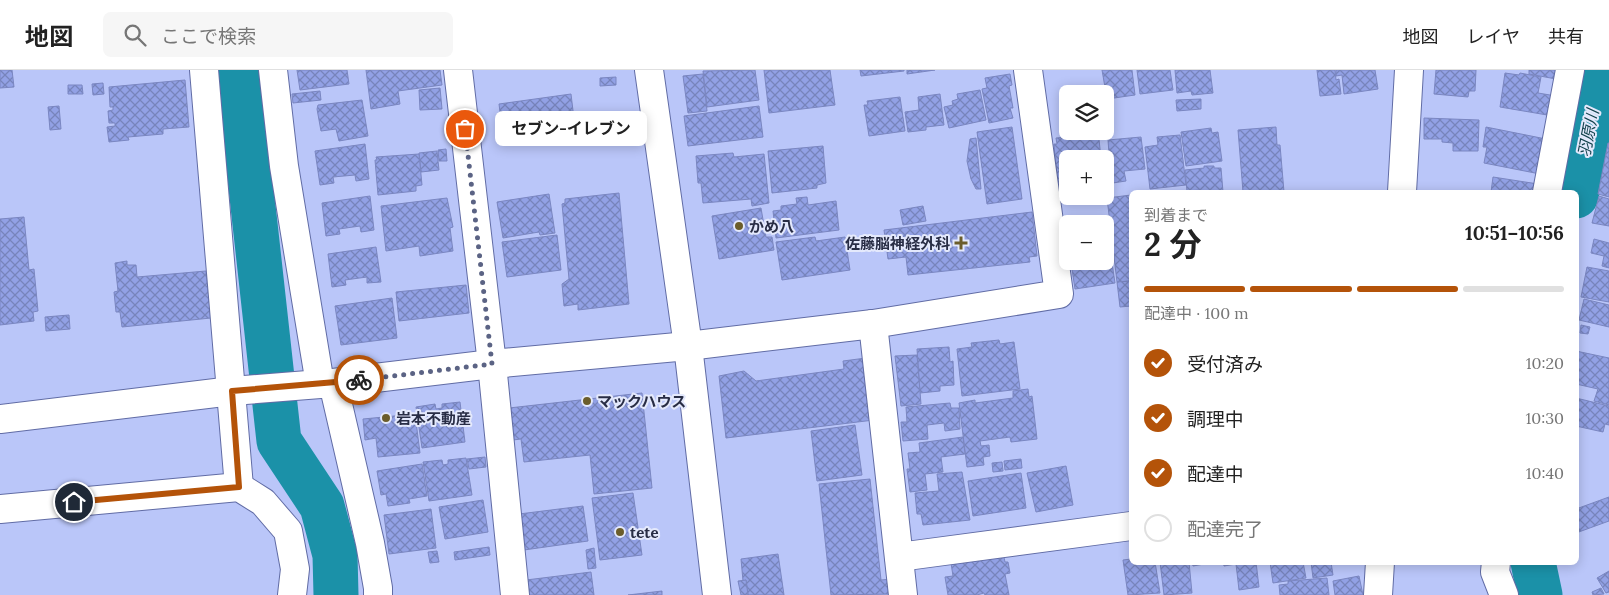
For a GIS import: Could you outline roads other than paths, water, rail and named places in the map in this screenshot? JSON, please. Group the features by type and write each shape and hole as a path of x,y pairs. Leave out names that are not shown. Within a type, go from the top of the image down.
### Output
{"street":[{"path":"204,70 241,391 239,487"},
{"path":"273,70 284,166 320,384 370,543 378,595"},
{"path":"458,70 492,364 515,595"},
{"path":"649,70 688,346 717,595"},
{"path":"0,419 492,364 688,346 873,324 1059,294 1028,70"},
{"path":"1402,190 1409,70"},
{"path":"1547,190 1570,70"},
{"path":"873,324 903,595"},
{"path":"0,509 239,487 263,502 288,531 295,569 292,595"},
{"path":"899,557 1129,526"},
{"path":"1378,595 1380,565"},
{"path":"1496,565 1495,572 1504,595"}],"waterway":[{"path":"238,70 279,441 322,506 335,555 336,595"},
{"name":"羽原川","path":"1577,190 1600,70"},
{"name":"羽原川","path":"1534,565 1540,595"}],"place":[{"name":"セブン-イレブン","path":"465,129"},
{"name":"かめ八","path":"739,226"},
{"name":"佐藤脳神経外科","path":"961,243"},
{"name":"マックハウス","path":"587,401"},
{"name":"岩本不動産","path":"386,418"},
{"name":"tete","path":"620,532"}]}
